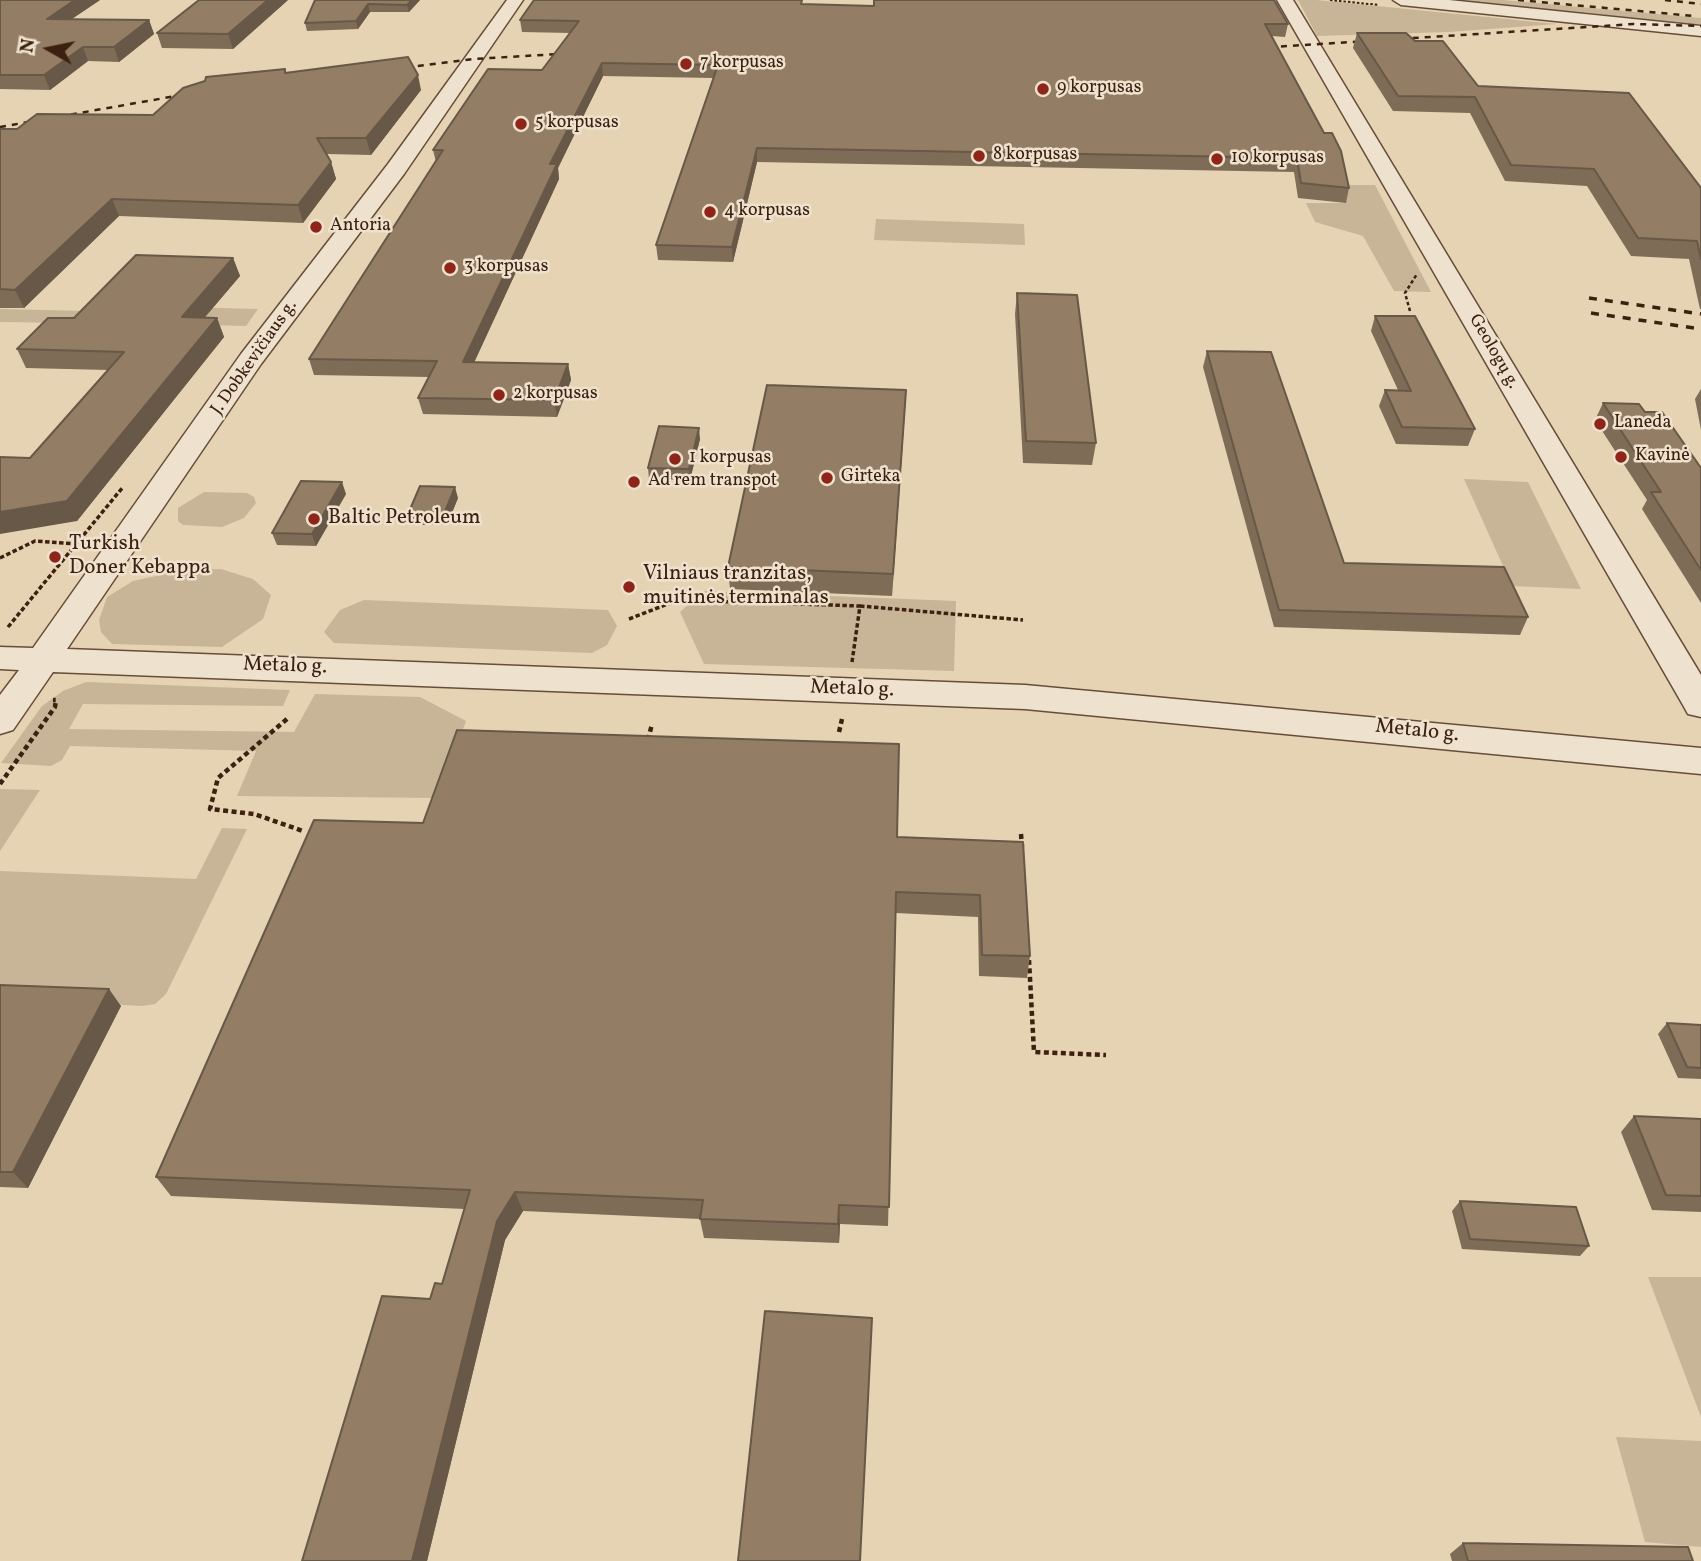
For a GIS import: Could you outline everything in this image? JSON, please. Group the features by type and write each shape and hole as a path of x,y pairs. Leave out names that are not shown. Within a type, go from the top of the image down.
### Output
{"street":[{"name":"J. Dobkevičiaus g.","path":"0,721 66,621 178,467 250,360 396,169 515,0"},
{"name":"Geologų g.","path":"1284,0 1701,705"},
{"path":"1401,0 1701,31"},
{"name":"Metalo g.","path":"0,658 1098,702 1701,761"}],"path":[{"path":"1410,311 1405,293 1421,267"},
{"path":"0,558 35,541 78,544"},
{"path":"629,619 678,600 860,606 1023,620"},
{"path":"839,732 860,606"},
{"path":"287,719 218,778 210,809 254,814 303,831"},
{"path":"647,744 652,724"},
{"path":"1021,834 1023,861"},
{"path":"1028,956 1034,1052 1106,1055"}],"shaded area":[{"path":"1298,0 1557,24 1449,32 1317,36"},
{"path":"1430,0 1503,0 1701,18 1701,24 1668,24 1590,13"},
{"path":"1340,185 1375,185 1431,292 1394,291 1363,236 1315,222 1306,203 1345,203"},
{"path":"876,219 1024,224 1025,245 874,240"},
{"path":"182,307 258,309 246,326 169,324"},
{"path":"0,309 87,311 76,323 0,322"},
{"path":"1464,479 1528,482 1581,589 1512,586"},
{"path":"204,492 247,493 254,497 256,503 244,518 222,527 183,525 178,521 178,508"},
{"path":"221,569 253,579 271,595 263,619 222,647 112,644 101,632 99,620 107,597 133,581 184,570"},
{"path":"704,591 956,601 954,671 704,664 680,612"},
{"path":"364,600 608,610 617,626 607,645 592,653 334,643 324,632 340,610"},
{"path":"86,682 290,690 283,706 83,704 69,729 294,732 315,694 420,697 466,721 438,798 237,796 256,751 70,746 62,760 51,766 1,763 42,706 63,691"},
{"path":"0,789 40,790 0,851"},
{"path":"222,828 247,829 166,994 155,1004 142,1006 0,998 0,871 196,879"},
{"path":"1648,1277 1701,1277 1701,1417"},
{"path":"1616,1437 1701,1441 1701,1547 1645,1542"}],"building":[{"path":"0,0 75,0 47,19 149,20 114,47 83,47 44,75 0,75"},
{"path":"199,0 268,0 228,34 157,33"},
{"path":"315,0 412,0 407,5 368,4 356,21 305,23"},
{"path":"534,0 802,0 801,4 874,6 874,0 1274,0 1288,24 1265,24 1324,133 1332,133 1341,151 1349,188 1301,183 1297,158 757,148 732,247 656,245 718,65 602,63 550,164 557,164 463,362 568,364 554,400 418,398 437,361 309,359 443,150 433,150 488,69 542,70 579,21 520,20"},
{"path":"1357,33 1406,33 1415,41 1443,41 1478,86 1629,93 1701,188 1701,259 1697,241 1638,238 1594,169 1511,165 1475,97 1398,96"},
{"path":"408,57 418,75 366,138 317,138 331,162 298,205 112,199 15,290 0,289 0,129 17,129 37,114 153,115 183,88 205,81 206,77 285,69 285,73"},
{"path":"136,255 233,258 182,317 217,318 67,501 0,512 0,457 30,458 124,352 17,349 48,318 74,318"},
{"path":"1017,293 1077,295 1096,443 1026,441"},
{"path":"1375,316 1415,316 1475,429 1402,427 1385,390 1411,391"},
{"path":"1207,351 1271,352 1344,563 1504,567 1528,617 1279,610"},
{"name":"Girteka","path":"767,385 906,390 893,574 728,567"},
{"path":"1603,403 1639,404 1645,412 1662,412 1701,468 1701,570 1651,492 1661,492"},
{"name":"1 korpusas","path":"659,426 699,428 689,469 648,468"},
{"path":"301,481 342,482 312,534 272,533"},
{"path":"420,486 455,487 444,514 408,514"},
{"path":"457,730 899,744 897,837 1023,842 1030,956 982,955 980,895 896,892 889,1207 839,1205 838,1224 700,1219 703,1200 515,1192 497,1221 412,1561 302,1561 382,1296 430,1299 435,1283 442,1284 470,1190 156,1177 314,820 423,823"},
{"path":"0,985 109,989 13,1172 0,1172"},
{"path":"1667,1023 1701,1025 1701,1068 1687,1067"},
{"path":"1634,1116 1701,1119 1701,1196 1666,1195"},
{"path":"1460,1201 1576,1207 1589,1246 1470,1239"},
{"path":"765,1311 872,1318 860,1561 738,1561"},
{"path":"1463,1543 1688,1547 1693,1561 1468,1561"}],"railway":[{"path":"1518,0 1694,16"},
{"path":"1665,0 1701,4"},
{"path":"1257,48 1634,24 1701,26"},
{"path":"394,69 474,59 575,53"},
{"path":"0,127 193,93"},
{"path":"1589,298 1701,314"},
{"path":"1591,313 1701,329"}],"place":[{"name":"7 korpusas","path":"686,64"},
{"name":"9 korpusas","path":"1043,89"},
{"name":"5 korpusas","path":"521,124"},
{"name":"8 korpusas","path":"979,156"},
{"name":"10 korpusas","path":"1217,159"},
{"name":"4 korpusas","path":"710,212"},
{"name":"Antoria","path":"316,227"},
{"name":"3 korpusas","path":"450,268"},
{"name":"2 korpusas","path":"499,395"},
{"name":"Laneda","path":"1600,424"},
{"name":"Kavinė","path":"1621,457"},
{"name":"1 korpusas","path":"675,459"},
{"name":"Girteka","path":"827,478"},
{"name":"Ad rem transpot","path":"634,482"},
{"name":"Baltic Petroleum","path":"314,519"},
{"name":"Turkish Doner Kebappa","path":"55,557"},
{"name":"Vilniaus tranzitas, muitinės terminalas","path":"629,587"}]}
